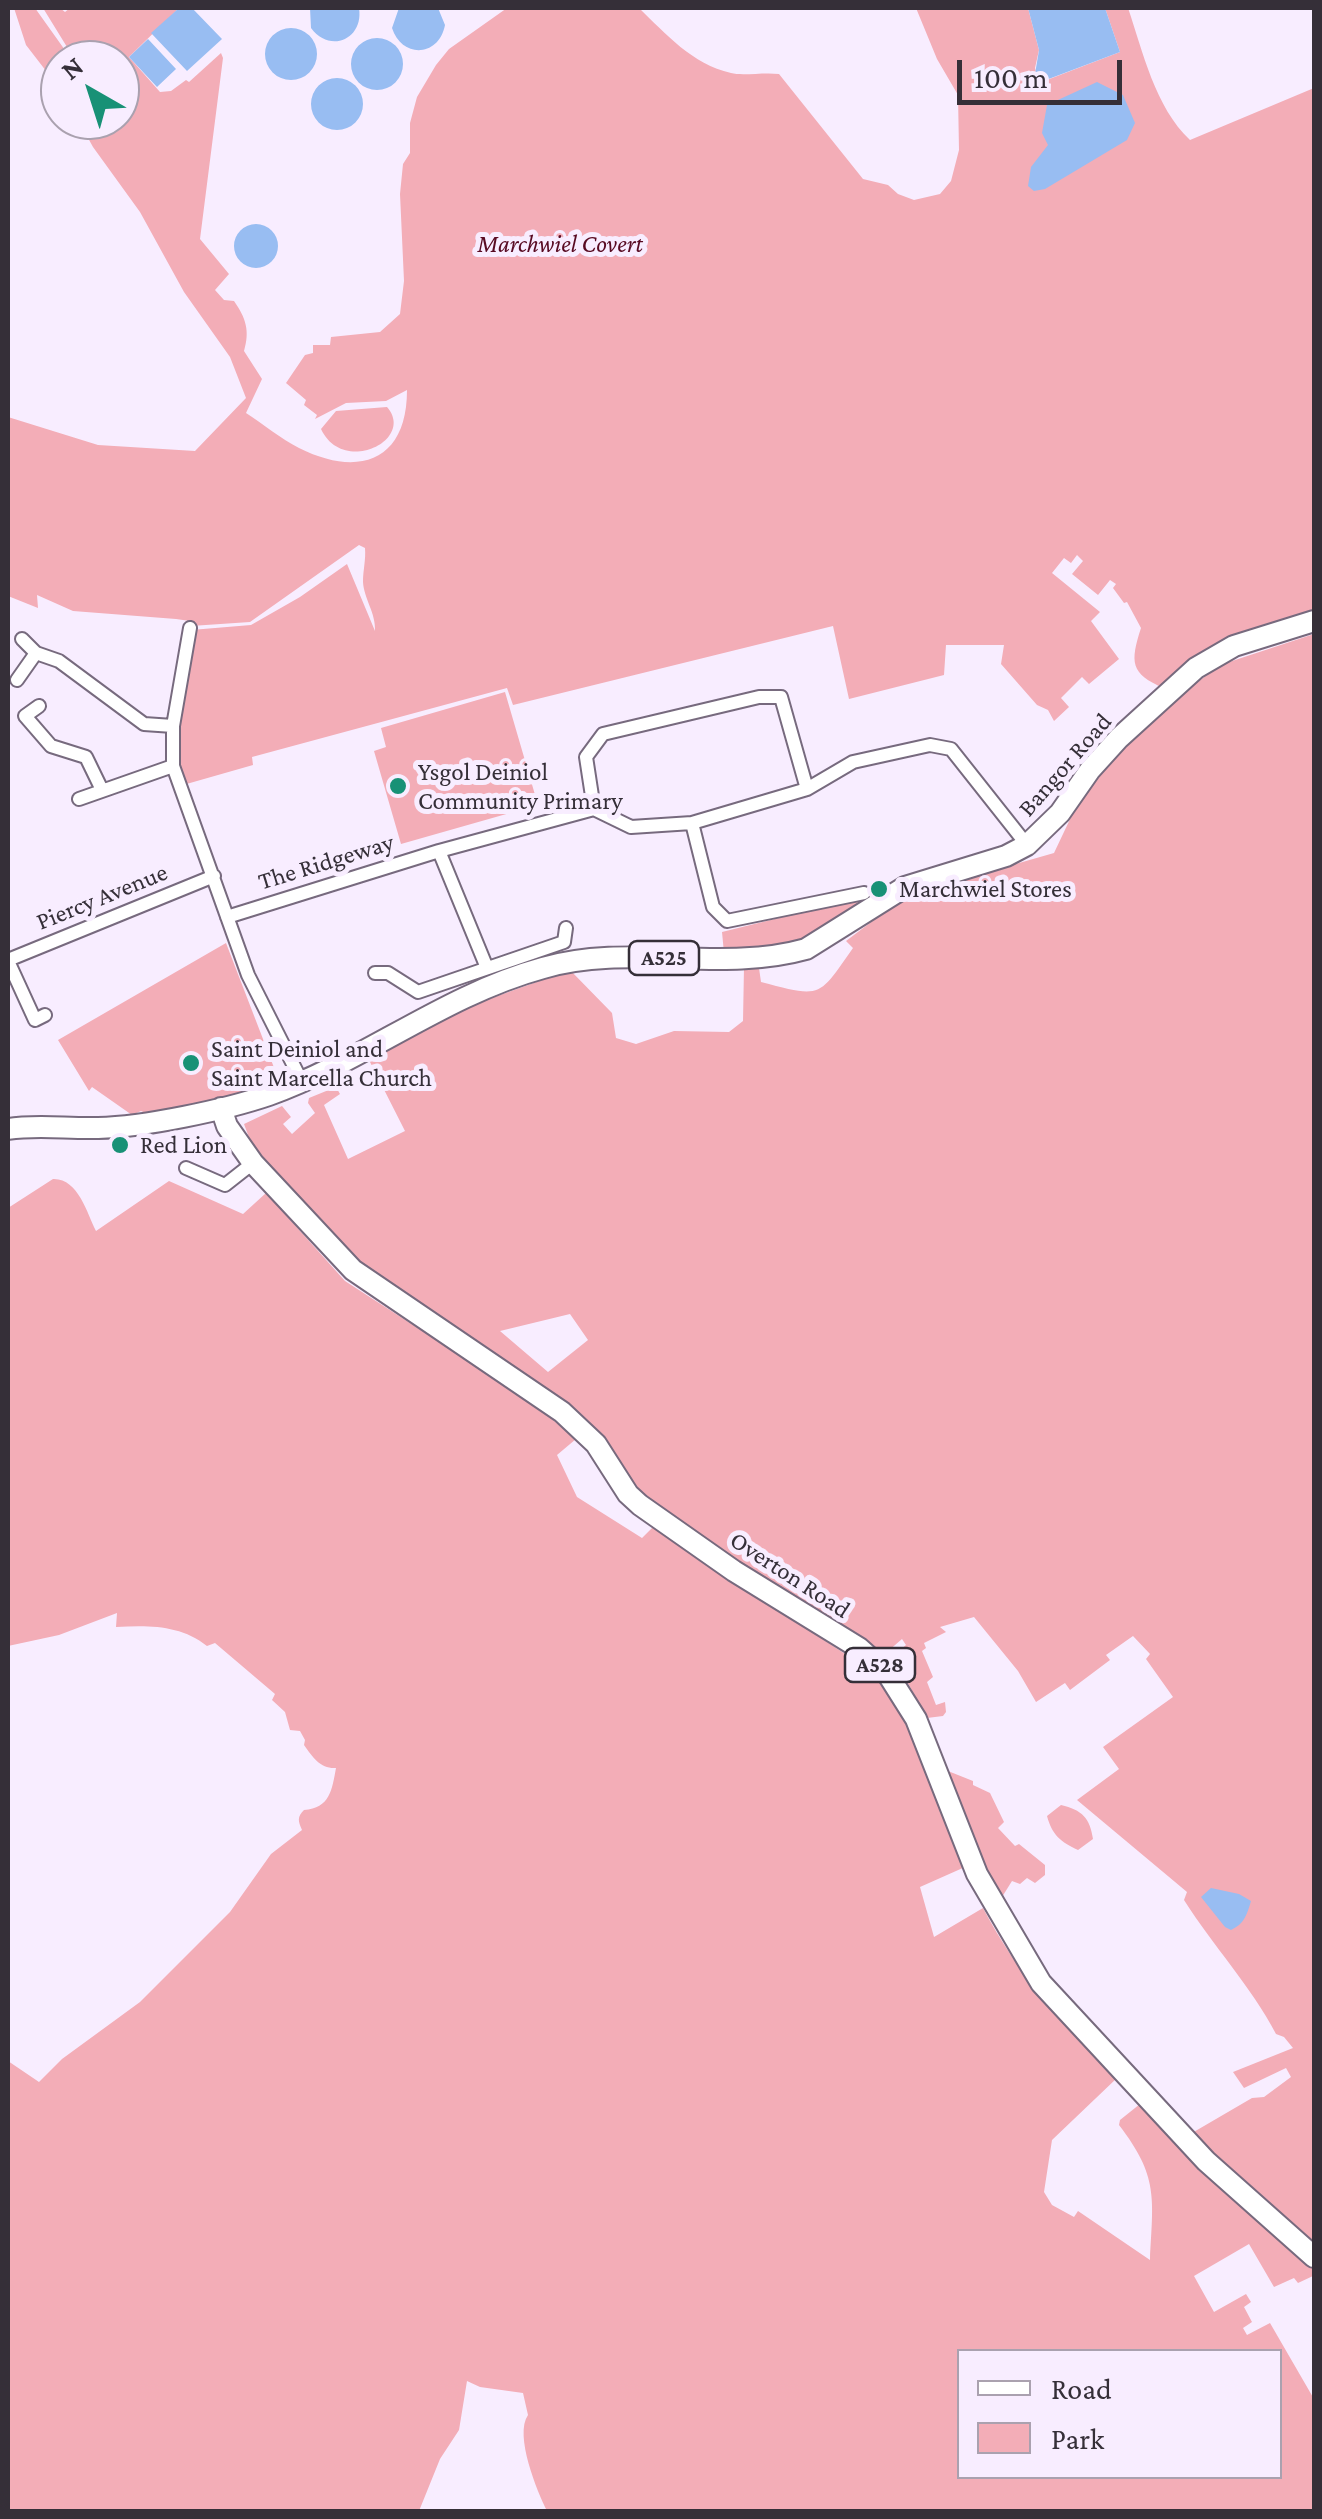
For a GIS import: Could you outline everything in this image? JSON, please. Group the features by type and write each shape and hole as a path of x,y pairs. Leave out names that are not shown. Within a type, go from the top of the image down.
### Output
{"main road":[{"name":"Bangor Road","path":"221,1108 302,1082 478,989 544,967 585,958 787,954 822,940 905,887 1006,856 1027,844 1060,812 1119,738 1196,668 1234,646 1314,622"},
{"name":"A525","path":"8,1128 100,1128 221,1108"},
{"name":"Overton Road","path":"221,1108 227,1126 252,1163 353,1270 562,1412 596,1444 628,1494 640,1505 734,1571 859,1648 887,1672 916,1719 986,1891 1040,1983 1206,2161 1314,2257"}],"street":[{"path":"190,628 173,726 173,766 248,975 302,1082"},
{"path":"22,639 36,653 59,661 144,724 173,726"},
{"path":"17,680 36,653"},
{"path":"807,790 781,697 758,697 603,734 586,757 594,810 630,827 692,823 807,790 853,762 930,745 944,746 951,749 1027,844"},
{"path":"40,706 25,716 51,746 86,757 102,790"},
{"path":"80,799 173,766"},
{"name":"The Ridgeway","path":"227,916 439,851 594,810"},
{"path":"692,823 713,907 726,921 846,890 864,894"},
{"path":"439,851 486,968"},
{"name":"Piercy Avenue","path":"46,1016 36,1020 8,960 214,876"},
{"path":"375,973 388,973 418,992 567,938"},
{"path":"186,1168 225,1189 252,1163"}],"green space":[{"path":"14,8 35,8 58,40 40,40 40,63 26,45"},
{"path":"43,8 60,8 65,12 70,8 179,8 140,46 140,40 63,40"},
{"name":"Marchwiel Covert","path":"507,8 639,8 680,47 704,63 736,74 779,74 863,179 888,185 914,200 940,194 951,181 959,150 958,95 937,59 916,8 1028,8 1039,50 1035,68 1039,83 1120,52 1105,8 1128,8 1159,95 1190,140 1314,88 1314,614 1164,688 1145,678 1136,666 1135,650 1141,628 1127,602 1113,588 1116,584 1110,580 1098,595 1072,574 1083,561 1077,555 1071,563 1064,558 1052,573 1100,612 1091,621 1119,659 1089,684 1082,677 1061,698 1069,707 1054,721 1048,710 1037,705 1001,664 1004,645 946,645 944,675 849,699 833,626 513,705 507,688 252,757 253,765 183,785 176,747 191,630 251,625 347,564 375,631 363,582 365,548 359,545 250,622 191,626 190,621 176,619 73,611 37,595 38,608 8,596 8,417 98,445 195,451 246,398 230,357 184,292 140,212 89,140 140,140 140,69 160,92 171,91 186,80 189,82 221,53 200,239 229,274 215,290 224,300 234,301 241,313 247,331 244,351 262,379 246,413 299,448 341,462 360,462 376,457 399,433 407,390 386,401 346,403 315,419 317,415 304,405 306,400 286,383 305,355 313,353 313,345 330,345 331,337 380,332 400,314 404,281 400,194 417,97 449,49"},
{"path":"387,407 393,419 392,431 373,448 345,450 331,443 321,429 336,411"},
{"path":"1314,634 1314,2242 1226,2172 1192,2133 1252,2098 1264,2097 1291,2077 1286,2068 1244,2088 1233,2072 1293,2048 1276,2034 1195,1917 1184,1900 1187,1892 1077,1800 1119,1769 1103,1747 1173,1697 1146,1659 1150,1654 1133,1636 1106,1655 1110,1660 1070,1690 1065,1683 1036,1702 1018,1671 974,1617 940,1627 946,1632 924,1643 926,1648 922,1651 933,1677 927,1682 936,1705 945,1702 946,1712 927,1718 898,1665 900,1650 906,1645 902,1639 887,1652 875,1652 642,1500 582,1415 370,1276 260,1167 244,1124 282,1106 291,1117 283,1124 292,1134 315,1113 309,1098 336,1087 340,1094 324,1105 348,1159 405,1131 369,1060 372,1055 464,1008 570,970 612,1013 616,1038 636,1044 674,1031 729,1032 743,1021 744,967 759,968 761,982 817,990 853,948 846,941 895,904 925,890 1054,853 1072,815 1101,771 1174,700 1220,665","holes":["570,1314 588,1340 548,1372 500,1331"]},
{"path":"505,692 538,805 401,844 374,751 386,747 381,728"},
{"path":"868,896 809,942 724,953 722,932"},
{"path":"226,943 278,1078 230,1100 148,1114 141,1111 132,1115 92,1087 89,1091 58,1040"},
{"path":"53,1179 62,1180 75,1190 96,1231 169,1181 243,1214 266,1193 345,1281 529,1400 576,1439 557,1455 577,1497 642,1538 653,1527 877,1675 901,1706 965,1867 920,1887 934,1937 983,1908 1042,1999 1117,2078 1052,2140 1044,2192 1052,2205 1074,2217 1078,2211 1150,2260 1151,2189 1141,2159 1119,2125 1140,2104 1220,2189 1314,2269 1313,2276 1298,2283 1294,2278 1274,2287 1249,2244 1194,2276 1214,2312 1246,2294 1251,2302 1244,2307 1252,2322 1243,2328 1247,2335 1270,2323 1314,2399 1314,2511 547,2511 525,2449 524,2424 528,2415 523,2393 480,2387 467,2381 459,2430 440,2459 419,2511 8,2511 8,2061 39,2082 62,2059 140,2002 230,1912 271,1854 302,1830 300,1815 324,1802 336,1768 326,1767 314,1758 300,1731 290,1730 285,1712 272,1700 275,1694 215,1643 207,1646 164,1628 116,1627 117,1613 59,1635 8,1646 8,1208"},
{"path":"948,1771 990,1793 1004,1822 998,1828 1015,1846 1019,1844 1045,1865 1045,1875 1035,1883 1027,1878 1020,1884 1012,1881 1002,1897 995,1892"},
{"path":"1061,1805 1080,1812 1090,1826 1093,1839 1078,1850 1058,1837 1049,1823 1047,1816"}],"water":[{"path":"179,8 192,8 222,39 187,71 151,33"},
{"path":"310,8 359,8 359,19 351,35 327,40 311,28"},
{"path":"399,8 438,8 445,25 436,43 420,50 404,45 392,28"},
{"path":"1028,8 1105,8 1120,52 1038,83 1034,80 1039,50"},
{"path":"291,28 309,36 317,54 309,72 291,80 273,72 265,54 273,36"},
{"path":"377,38 395,46 403,64 395,82 377,90 359,82 351,64 359,46"},
{"path":"148,39 176,69 157,87 140,69 140,47"},
{"path":"337,78 355,86 363,104 355,122 337,130 319,122 311,104 319,86"},
{"path":"1097,82 1123,95 1135,123 1127,140 1045,189 1034,191 1028,186 1031,167 1048,145 1042,133 1047,105"},
{"path":"256,224 271,231 278,246 271,261 256,268 241,261 234,246 241,231"},
{"path":"1211,1888 1251,1901 1244,1919 1235,1928 1225,1927 1201,1897"}],"place":[{"name":"Ysgol Deiniol Community Primary","path":"398,786"},
{"name":"Marchwiel Stores","path":"879,889"},
{"name":"Saint Deiniol and Saint Marcella Church","path":"191,1063"},
{"name":"Red Lion","path":"120,1145"}]}
